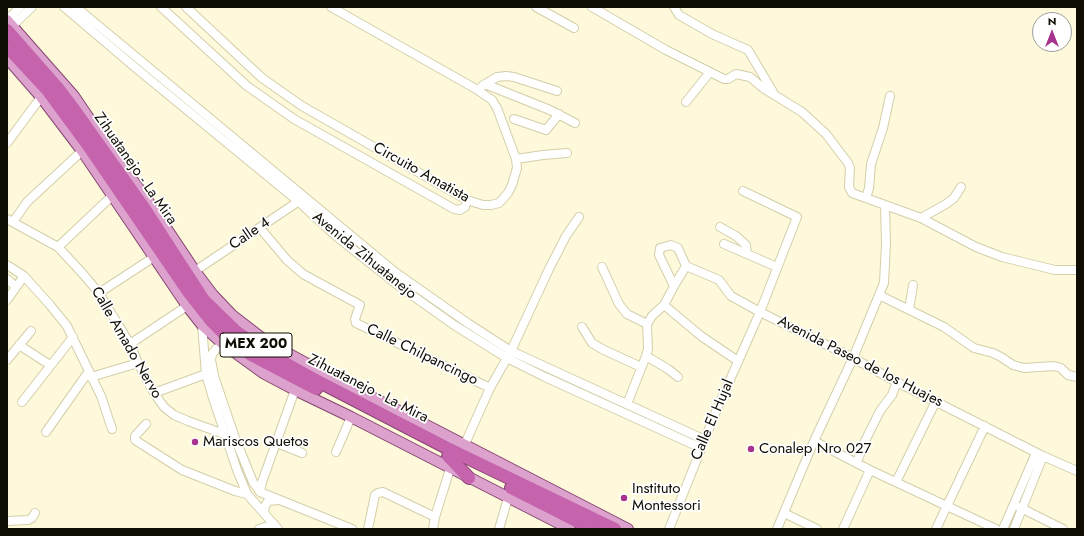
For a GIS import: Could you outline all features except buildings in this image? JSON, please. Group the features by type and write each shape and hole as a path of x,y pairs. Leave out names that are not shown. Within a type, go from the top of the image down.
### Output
{"highway":[{"name":"Zihuatanejo - La Mira","path":"8,26 58,88 148,207 204,300 237,332 269,354 312,378 449,449 612,526"},
{"name":"Zihuatanejo - La Mira","path":"7,46 47,90 90,147 189,293 211,322 226,336 258,358 298,380 592,529"},
{"path":"448,456 469,478"}],"main road":[{"path":"7,58 41,97 82,151 187,306 202,324 223,344 263,373 570,529"},
{"path":"148,207 213,295 232,315 267,342 464,446 553,489 612,526 628,529"}],"street":[{"path":"8,26 20,7"},
{"path":"8,26 32,7"},
{"name":"Avenida Zihuatanejo","path":"64,7 103,34"},
{"name":"Avenida Zihuatanejo","path":"76,7 137,69 302,199 336,236 399,286 454,325 509,355 545,377 703,444"},
{"path":"162,7 247,86 294,119 454,210 460,210 465,207 467,200"},
{"name":"Circuito Amatista","path":"186,7 262,78 302,106 467,200 483,205 499,203 508,193 517,168 516,159 497,108 492,100 476,89 331,7"},
{"path":"536,7 574,28"},
{"path":"592,7 666,50 724,79 728,79 736,74 750,77 763,88 802,112 826,134 848,163 850,168 849,188 852,193 921,218 976,247 1002,257 1055,270 1077,270"},
{"path":"674,7 679,15 712,34 748,50 774,94"},
{"path":"686,102 710,72"},
{"path":"476,89 501,76 514,77 557,91"},
{"path":"485,84 520,97 559,114 575,123"},
{"path":"866,198 869,188 871,164 890,96"},
{"path":"7,143 41,97"},
{"path":"294,119 302,106"},
{"path":"514,119 546,130 559,114"},
{"path":"10,221 27,202 82,151"},
{"path":"516,159 543,154 567,153"},
{"path":"921,218 946,204 954,198 962,188"},
{"name":"Calle El Hujal","path":"669,529 703,444 760,312 797,217 742,191"},
{"path":"58,247 113,195"},
{"name":"Calle 4","path":"195,271 302,199"},
{"path":"777,529 814,441 853,358 884,283 885,205"},
{"name":"Calle Chilpancingo","path":"464,446 490,388 509,355 548,269 566,236 579,217"},
{"name":"Calle Amado Nervo","path":"10,221 58,247 99,293 130,344 154,393 164,407 174,415 235,438"},
{"path":"720,227 736,236 746,245 747,254"},
{"name":"Calle Chilpancingo","path":"260,228 287,260 303,274 360,305 355,321 490,388"},
{"path":"724,244 777,267"},
{"path":"627,404 648,349 647,324 652,316 664,305 686,266 678,248 671,245 660,248 659,255 674,286"},
{"path":"99,293 154,257"},
{"path":"7,265 24,276 67,326 101,396 112,429"},
{"name":"Avenida Paseo de los Huajes","path":"686,266 719,280 731,296 760,312 1040,454 1077,470"},
{"path":"602,267 619,304 626,314 647,324"},
{"path":"7,300 24,276"},
{"path":"7,279 16,287"},
{"path":"909,310 913,285"},
{"path":"879,295 953,332 974,348 1001,356 1013,365 1024,368 1054,366 1061,368 1070,376 1077,376"},
{"path":"664,305 701,336 738,361"},
{"path":"130,344 187,306"},
{"path":"202,324 206,374 237,470 247,494 276,526"},
{"path":"582,327 592,343 602,350 642,367"},
{"path":"7,360 31,331"},
{"path":"22,402 73,337"},
{"path":"223,344 212,354 211,360 214,376 235,438 253,482 260,492 352,529"},
{"path":"19,345 50,365"},
{"name":"Avenida Zihuatanejo","path":"509,355 627,404 703,444"},
{"path":"646,356 668,369 678,377"},
{"path":"46,432 90,374 138,363"},
{"path":"154,393 206,374"},
{"path":"857,462 865,441 898,382"},
{"path":"260,492 262,482 295,390"},
{"path":"896,482 936,401"},
{"path":"336,452 351,417"},
{"path":"146,424 135,436 136,440 182,470 229,489 247,494"},
{"path":"936,529 985,426"},
{"path":"814,441 870,470 996,529"},
{"path":"277,443 302,453"},
{"path":"1014,529 1019,507 1040,454"},
{"path":"433,529 435,517 450,469"},
{"path":"843,529 870,470"},
{"path":"368,529 375,495 383,492 435,517"},
{"path":"499,529 508,498"},
{"path":"264,513 265,506 268,501 279,500"},
{"path":"1003,529 1019,507"},
{"path":"1019,507 1063,529"},
{"path":"7,521 28,520 32,518 35,513"},
{"path":"784,513 817,529"},
{"path":"259,529 276,526"}],"place":[{"name":"Mariscos Quetos","path":"195,442"},
{"name":"Conalep Nro 027","path":"751,449"},
{"name":"Instituto Montessori","path":"624,498"}]}
